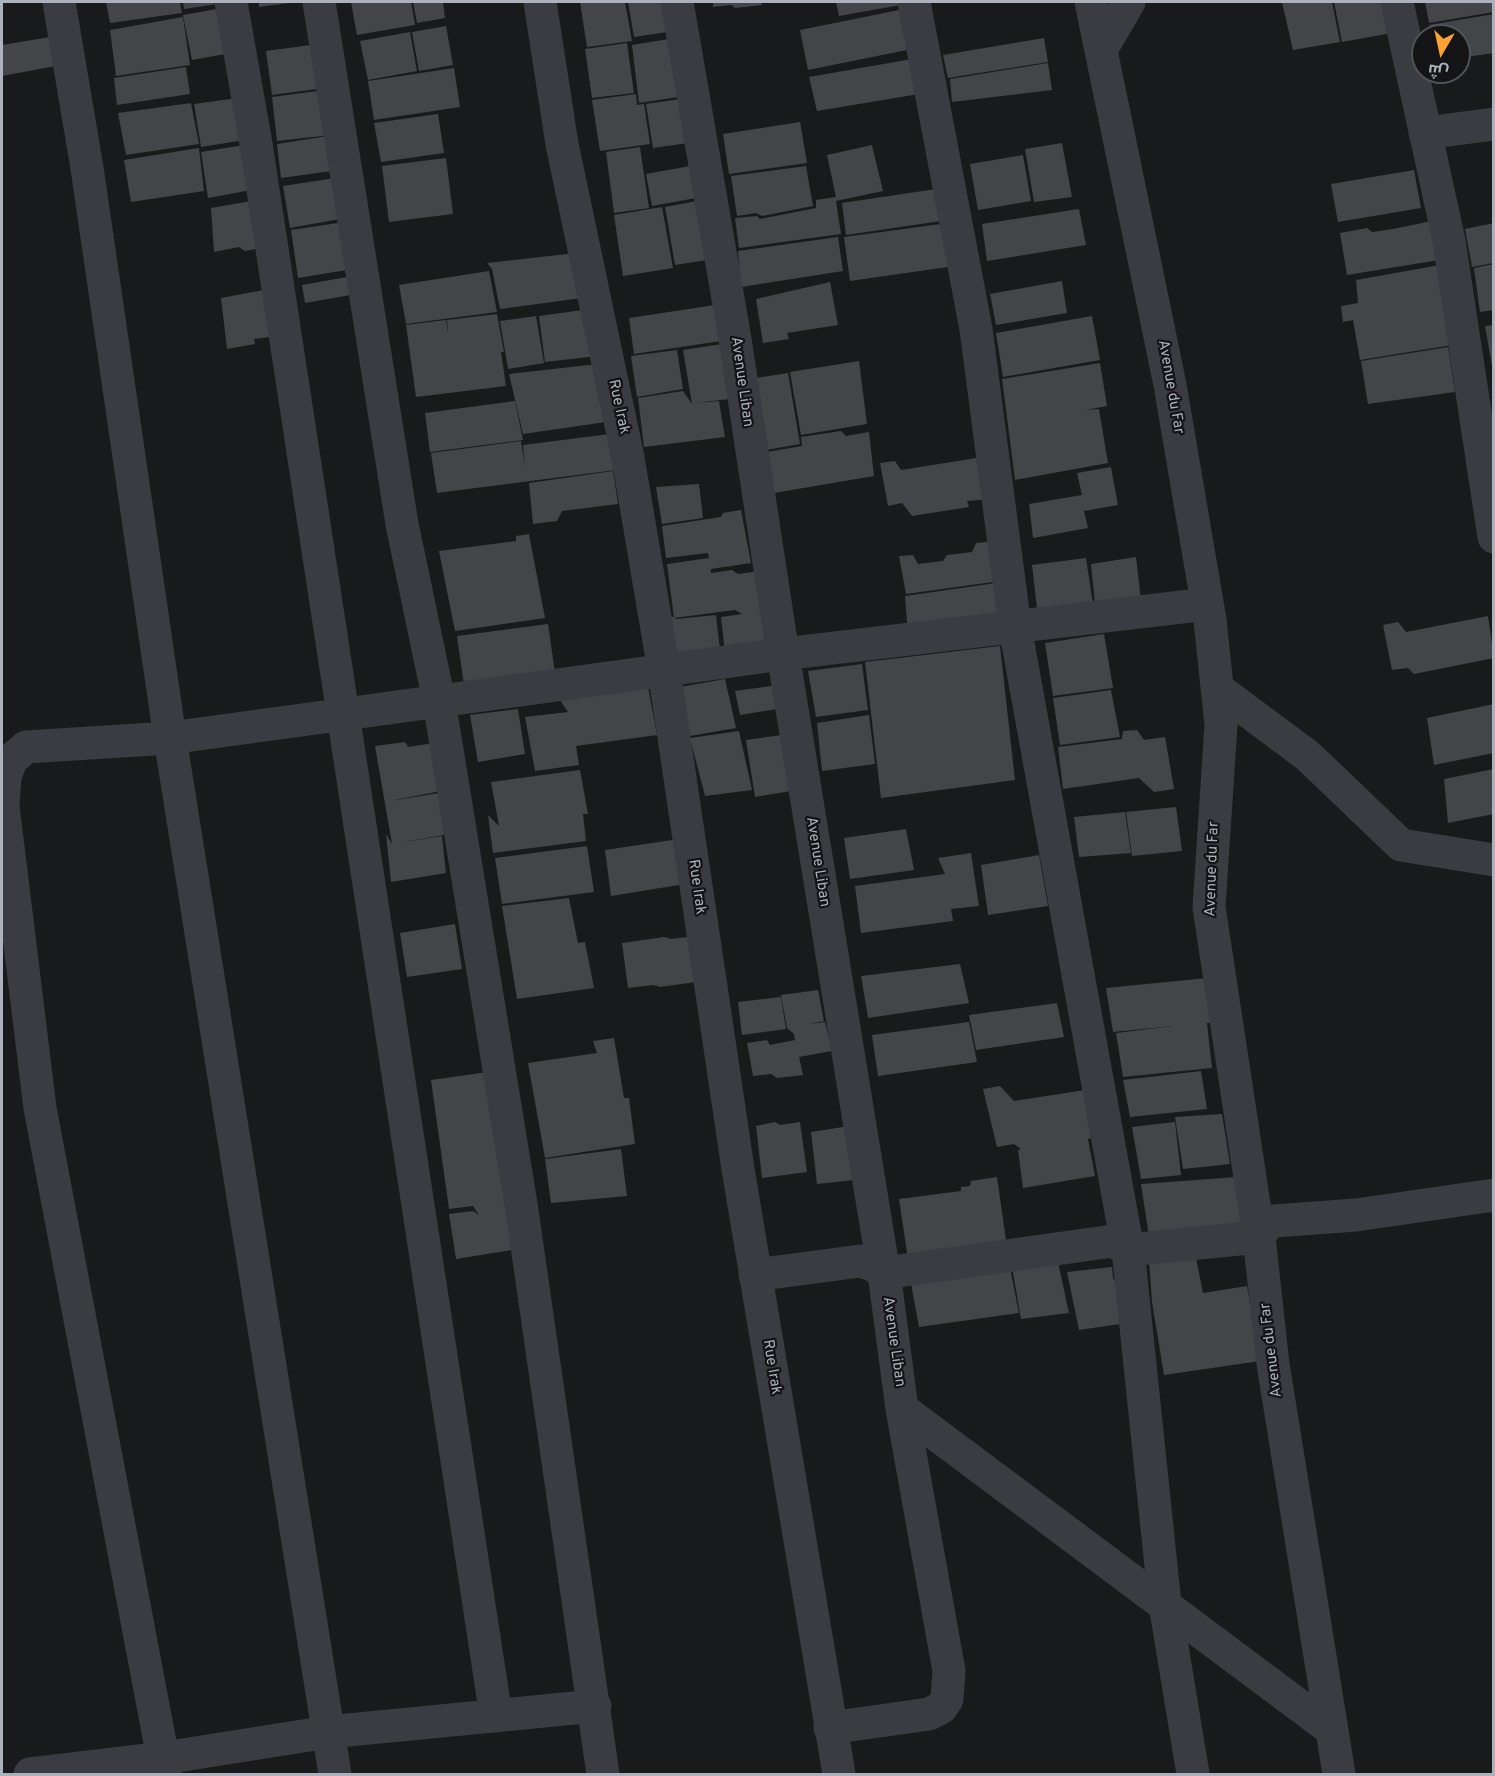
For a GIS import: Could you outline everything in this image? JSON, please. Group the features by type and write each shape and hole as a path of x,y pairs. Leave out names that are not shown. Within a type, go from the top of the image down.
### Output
{"street":[{"path":"59,2 87,168 170,738 335,1774"},
{"path":"231,2 256,144 496,1716"},
{"path":"319,2 402,524 439,701 519,1192 603,1774"},
{"name":"Rue Irak","path":"540,2 562,144 628,458 663,670 755,1275 839,1774"},
{"name":"Avenue Liban","path":"677,2 735,339 783,654 884,1273 902,1409 949,1671 947,1699 941,1708 929,1714 830,1728"},
{"path":"914,2 976,329 1015,627 1128,1250 1165,1604 1193,1774"},
{"name":"Avenue du Far","path":"1091,2 1170,385 1207,604 1221,725 1209,907 1259,1237 1274,1376 1339,1774"},
{"path":"1101,50 1129,2"},
{"path":"1397,2 1449,241 1494,537"},
{"path":"1425,133 1494,124"},
{"path":"165,1766 40,1108 3,806 5,777 12,760 26,747 170,738 783,654 1207,604"},
{"path":"1218,689 1308,756 1401,845 1494,860"},
{"path":"755,1275 860,1261 871,1264 884,1273 1113,1241 1128,1250 1259,1237 1266,1226 1274,1221 1356,1215 1494,1195"},
{"path":"902,1409 1332,1730"},
{"path":"30,1774 165,1766 328,1732 595,1706"}],"building":[{"path":"106,2 180,2 182,13 110,23"},
{"path":"183,2 224,2 225,3 184,9"},
{"path":"259,2 289,2 289,3 259,7"},
{"path":"351,2 411,2 415,25 357,35"},
{"path":"413,2 443,2 445,18 417,23"},
{"path":"580,2 625,2 632,41 587,47"},
{"path":"628,2 669,2 674,31 634,37"},
{"path":"713,2 761,2 762,5 735,8 731,5 713,7"},
{"path":"836,2 901,2 901,5 839,16"},
{"path":"1282,2 1332,2 1340,42 1293,50"},
{"path":"1334,2 1386,2 1392,33 1342,42"},
{"path":"1425,2 1494,2 1494,12 1429,23"},
{"path":"223,8 231,53 192,60 183,15"},
{"path":"899,10 907,50 808,70 800,30"},
{"path":"1494,14 1494,53 1471,56 1471,24 1435,24"},
{"path":"183,17 190,65 116,76 110,30"},
{"path":"446,26 453,65 419,71 412,32"},
{"path":"410,32 417,71 368,80 360,41"},
{"path":"56,36 61,65 2,76 2,45"},
{"path":"675,38 684,96 639,103 632,45"},
{"path":"1044,38 1048,62 948,78 943,55"},
{"path":"627,43 634,93 592,98 585,49"},
{"path":"318,44 324,88 272,95 266,51"},
{"path":"912,59 919,94 817,111 809,77"},
{"path":"1048,63 1052,90 952,102 950,79"},
{"path":"186,67 190,94 117,105 114,78"},
{"path":"454,68 460,107 374,120 368,81"},
{"path":"325,90 331,135 277,141 272,97"},
{"path":"636,94 637,105 644,104 650,144 600,151 592,100"},
{"path":"238,98 245,140 201,147 194,104"},
{"path":"681,99 688,143 653,148 646,104"},
{"path":"191,103 199,144 126,155 118,113"},
{"path":"438,114 444,153 381,162 374,123"},
{"path":"800,122 807,163 729,174 723,134"},
{"path":"328,136 332,171 281,178 277,144"},
{"path":"1062,143 1072,197 1034,202 1025,149"},
{"path":"244,145 251,190 208,198 201,152"},
{"path":"872,145 883,191 836,201 841,234 739,248 735,218 757,216 760,219 816,208 816,200 836,197 827,155"},
{"path":"640,147 649,208 614,213 606,152"},
{"path":"199,148 204,191 131,202 124,160"},
{"path":"1023,155 1031,201 978,210 970,164"},
{"path":"446,158 453,214 389,222 382,166"},
{"path":"690,166 696,198 652,206 646,174"},
{"path":"806,166 813,206 762,216 756,213 737,216 731,176"},
{"path":"1414,170 1421,208 1338,222 1331,184"},
{"path":"335,178 340,219 290,228 283,186"},
{"path":"936,189 941,221 846,235 842,203"},
{"path":"257,200 261,248 245,251 239,247 214,252 211,208"},
{"path":"697,201 707,260 675,265 665,207"},
{"path":"662,207 673,268 623,276 614,215"},
{"path":"1079,209 1086,245 987,261 982,224"},
{"path":"1432,221 1439,260 1347,275 1340,233 1367,228 1372,232"},
{"path":"338,223 347,270 298,278 291,230"},
{"path":"1494,223 1494,263 1472,267 1465,229"},
{"path":"941,224 948,267 850,281 844,237"},
{"path":"838,237 843,271 741,287 738,251"},
{"path":"576,253 582,298 500,309 492,269 487,263"},
{"path":"1494,264 1494,310 1480,312 1474,268"},
{"path":"1440,265 1452,345 1360,360 1353,320 1343,322 1341,306 1358,303 1356,280"},
{"path":"489,271 497,312 406,324 399,285"},
{"path":"353,276 356,294 305,303 302,285"},
{"path":"1062,281 1067,313 996,325 990,294"},
{"path":"830,282 838,325 787,333 789,339 763,343 756,299"},
{"path":"264,290 270,337 254,339 255,344 227,349 221,298"},
{"path":"715,305 721,341 634,354 629,318"},
{"path":"590,309 597,356 545,362 539,316"},
{"path":"497,314 504,352 501,352 506,386 416,397 406,325 446,320 448,334 447,320"},
{"path":"536,316 544,363 508,369 500,321"},
{"path":"1092,316 1100,360 1003,377 996,333"},
{"path":"1494,325 1494,366 1492,366 1485,326"},
{"path":"722,344 729,399 695,403 719,401 725,437 644,447 638,398 683,391 692,404 683,350"},
{"path":"1448,347 1455,392 1368,404 1361,361"},
{"path":"677,350 683,389 637,397 631,356"},
{"path":"859,361 867,424 801,435 790,372"},
{"path":"1100,363 1107,406 1086,410 1099,409 1108,463 1015,480 1002,379"},
{"path":"597,364 606,422 523,434 509,374"},
{"path":"788,373 800,444 766,450 756,378"},
{"path":"515,401 523,440 430,452 425,413"},
{"path":"841,431 846,436 869,432 874,476 774,493 767,452 802,446 801,437"},
{"path":"610,434 616,470 437,493 431,453 521,441 525,466 523,445"},
{"path":"983,457 990,499 967,501 969,507 912,516 902,503 888,506 880,463 895,461 901,470"},
{"path":"1111,467 1118,505 1084,511 1088,528 1033,538 1029,504 1082,495 1077,473"},
{"path":"613,471 618,504 562,511 557,521 533,524 529,483"},
{"path":"699,484 703,518 662,524 656,487"},
{"path":"741,510 751,563 711,569 711,573 732,570 738,574 760,571 770,654 726,661 721,617 742,614 735,610 674,618 667,564 709,558 708,553 666,558 662,526 721,517 723,513"},
{"path":"529,534 545,618 455,631 439,551 516,541 516,536"},
{"path":"996,541 1000,581 906,594 899,556 913,555 918,564 943,561 947,555 972,552 976,543"},
{"path":"1136,557 1142,608 1096,614 1091,564"},
{"path":"1086,558 1094,611 1038,617 1032,565"},
{"path":"996,583 1001,620 908,634 905,596"},
{"path":"670,615 676,619 716,615 720,650 674,656"},
{"path":"1488,616 1494,658 1414,674 1408,668 1392,670 1383,625 1398,622 1406,632"},
{"path":"548,624 556,680 465,692 457,636"},
{"path":"1104,634 1113,688 1053,696 1045,643"},
{"path":"1000,646 1015,780 881,798 865,662"},
{"path":"862,664 868,710 816,717 808,671"},
{"path":"725,679 736,728 690,736 680,687"},
{"path":"779,685 783,708 740,715 735,691"},
{"path":"648,687 657,735 576,746 579,765 535,771 525,717 568,712 560,700"},
{"path":"1111,690 1120,737 1060,745 1053,698"},
{"path":"1494,704 1494,753 1434,765 1427,718"},
{"path":"518,709 525,754 478,762 470,715"},
{"path":"869,715 875,764 822,771 817,723"},
{"path":"1137,730 1144,740 1165,737 1174,789 1154,792 1139,778 1063,789 1058,747 1122,739 1123,731"},
{"path":"739,731 752,790 705,796 690,738"},
{"path":"789,734 797,790 755,797 746,740"},
{"path":"405,742 408,747 434,743 441,791 390,801 439,793 444,835 398,843 442,836 446,873 391,882 386,834 392,844 375,746"},
{"path":"1494,769 1494,814 1448,823 1444,779"},
{"path":"580,770 588,814 583,814 586,841 493,853 488,815 499,826 491,782"},
{"path":"1176,807 1182,851 1132,856 1126,812"},
{"path":"1125,812 1131,853 1079,857 1074,817"},
{"path":"906,829 914,870 850,879 844,838"},
{"path":"679,839 685,884 611,896 605,850"},
{"path":"587,846 594,892 502,904 495,858"},
{"path":"971,853 979,906 951,909 953,921 861,933 855,886 945,874 938,858"},
{"path":"1039,855 1048,906 988,915 981,865"},
{"path":"569,898 578,943 585,942 594,988 517,999 502,906"},
{"path":"455,924 462,969 407,977 400,933"},
{"path":"696,936 703,981 660,987 654,985 628,988 622,943 664,937 671,939"},
{"path":"960,964 969,1003 868,1018 861,976"},
{"path":"1207,978 1215,1022 1207,1023 1212,1068 1123,1077 1116,1033 1173,1026 1113,1032 1106,988"},
{"path":"818,990 824,1021 809,1024 825,1022 832,1051 799,1057 803,1075 777,1078 771,1074 753,1076 747,1043 767,1040 770,1045 795,1040 794,1034 787,1028 781,995"},
{"path":"781,997 786,1029 742,1035 738,1002"},
{"path":"1057,1003 1064,1037 976,1050 969,1015"},
{"path":"969,1022 977,1062 878,1076 872,1035"},
{"path":"614,1038 624,1098 629,1098 635,1144 545,1158 528,1063 597,1053 593,1041"},
{"path":"1201,1071 1207,1109 1130,1117 1123,1080"},
{"path":"488,1072 512,1250 456,1259 449,1214 473,1211 479,1215 473,1206 449,1209 431,1080"},
{"path":"1000,1086 1014,1101 1085,1090 1092,1138 1088,1139 1095,1176 1023,1188 1018,1150 1021,1149 1014,1144 997,1147 983,1089"},
{"path":"1222,1114 1230,1164 1183,1169 1175,1117"},
{"path":"775,1122 780,1125 800,1122 807,1172 762,1178 756,1126"},
{"path":"1175,1122 1181,1175 1141,1179 1132,1127"},
{"path":"856,1125 863,1179 817,1184 811,1132"},
{"path":"621,1149 627,1196 551,1203 545,1159"},
{"path":"997,1177 1006,1240 909,1266 899,1199 961,1191 961,1187 970,1186 971,1181"},
{"path":"1237,1177 1246,1232 1150,1243 1141,1184"},
{"path":"1195,1253 1203,1293 1247,1286 1260,1361 1164,1375 1152,1302 1149,1260"},
{"path":"1058,1262 1069,1313 1021,1319 1012,1267"},
{"path":"1112,1267 1113,1278 1122,1294 1127,1323 1079,1330 1067,1272"},
{"path":"1010,1268 1019,1313 919,1327 911,1283"}]}
